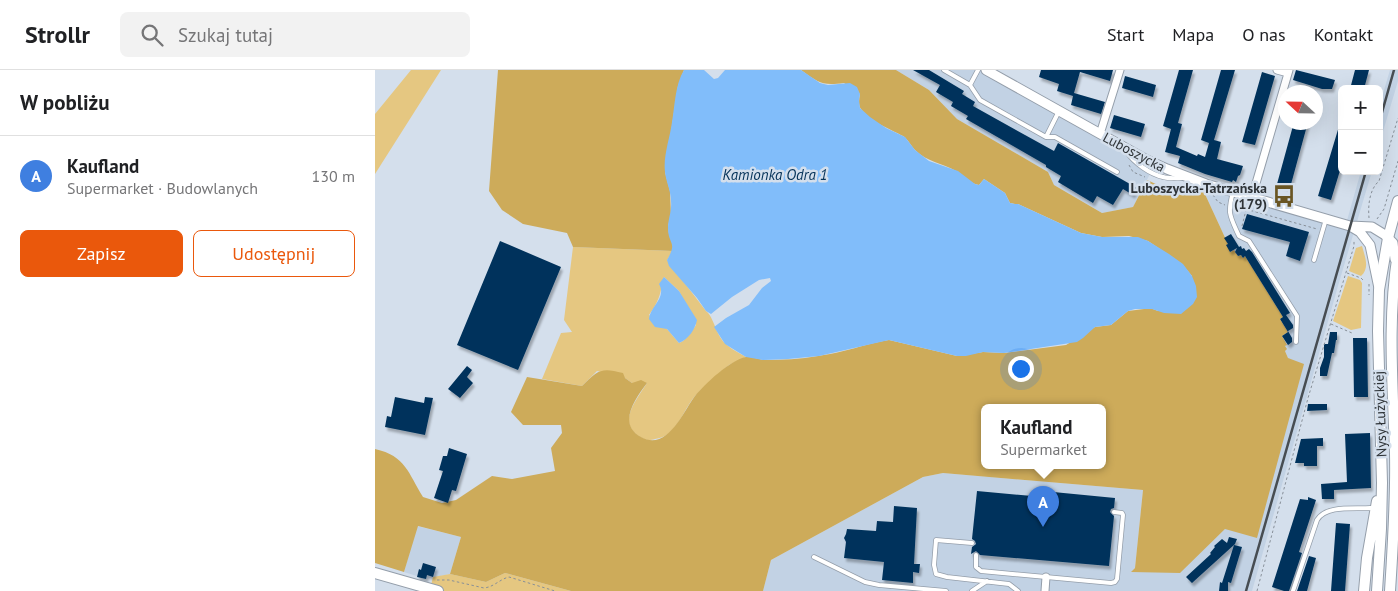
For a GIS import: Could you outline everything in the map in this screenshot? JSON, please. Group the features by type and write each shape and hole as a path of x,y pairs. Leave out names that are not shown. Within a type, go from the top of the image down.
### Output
{"main road":[{"name":"Nysy Łużyckiej","path":"1377,591 1382,483 1378,331 1379,290 1388,238 1398,202"},
{"name":"Nysy Łużyckiej","path":"1390,591 1395,526 1391,310 1398,253"},
{"path":"1395,470 1398,483"},
{"path":"1364,591 1375,509 1382,483"},
{"path":"375,573 436,586"}],"street":[{"name":"Luboszycka","path":"986,70 1147,160 1187,178 1233,192 1250,200 1350,226"},
{"path":"1101,134 1120,70"},
{"path":"1250,200 1288,72 1277,70"},
{"path":"1350,226 1385,226 1398,202"},
{"path":"1375,225 1393,243 1396,267"},
{"path":"1350,226 1360,232 1370,245 1379,290"},
{"path":"1045,591 1046,577"}],"lane":[{"path":"944,70 970,85 979,100 1046,137 1055,137 1117,172"},
{"path":"970,85 979,70"},
{"path":"1046,137 1059,110"},
{"path":"1233,192 1229,213 1239,236 1249,241 1297,316 1296,342"},
{"path":"1315,260 1326,219"},
{"path":"1293,591 1317,520 1323,512 1375,509"},
{"path":"976,555 976,567 981,571 1115,582 1117,579 1123,515 1114,512"},
{"path":"972,543 936,540 933,565 936,574 1009,584 1018,591"},
{"path":"814,557 865,582 946,591"},
{"path":"972,591 987,581"}],"path":[{"path":"1370,222 1368,206 1374,186 1379,181 1398,118"},
{"path":"1375,225 1384,209 1398,161"},
{"path":"1129,164 1133,172 1143,177 1149,177"},
{"path":"1211,193 1219,203 1323,231"},
{"path":"1239,236 1250,200"},
{"path":"1257,591 1308,398 1354,246 1354,239"},
{"path":"1346,273 1361,278 1364,281"},
{"path":"1368,281 1369,296"},
{"path":"1330,323 1352,333"},
{"path":"436,586 449,580 490,588 503,578 509,577 555,591"}],"shaded area":[{"path":"411,70 441,70 375,174 375,114"},
{"path":"498,70 684,70 678,86 665,172 670,191 671,215 668,226 673,243 673,251 573,247 567,233 523,224 502,210 489,191"},
{"path":"801,70 896,70 929,90 957,119 1048,172 1054,185 1102,213 1133,207 1147,180 1167,189 1187,189 1204,192 1230,252 1234,250 1238,256 1241,255 1243,258 1245,256 1283,317 1280,319 1288,332 1282,336 1287,345 1285,346 1287,349 1285,351 1288,358 1304,364 1257,538 1225,529 1180,573 1131,572 1135,568 1143,490 943,473 923,477 771,560 763,591 571,591 505,573 486,582 450,574 461,537 418,526 404,572 375,563 375,449 385,452 400,461 423,497 442,503 456,500 492,476 512,479 555,471 551,448 562,433 561,425 523,425 511,412 527,377 582,386 596,373 610,370 623,373 625,378 632,383 641,380 647,383 633,404 629,418 630,425 634,432 641,437 650,440 659,439 673,428 695,396 711,379 725,367 746,357 765,360 805,358 889,340 957,356 983,352 1004,353 1066,345 1095,327 1111,325 1128,311 1153,309 1158,311 1192,276 1182,264 1148,241 1129,236 1102,237 1081,233 1018,204 1010,203 1005,193 984,179 979,185 976,184 956,171 930,160 920,154 905,137 874,121 859,106 860,94 844,83 825,84"},
{"path":"896,70 986,70 1122,146 1131,158 1151,172 1133,207 1102,213 1054,185 1048,172 957,119 929,90"},
{"path":"1390,70 1398,70 1398,81 1383,132 1383,130 1383,94"},
{"path":"1360,175 1371,175 1252,591 763,591 771,560 923,477 943,473 1143,490 1135,568 1132,571 1180,572 1225,529 1288,358 1285,351 1287,344 1282,336 1288,331 1243,258 1230,252 1226,245 1228,244 1204,192 1206,184 1346,224"},
{"path":"1362,246 1366,266 1361,276 1349,271 1356,248"},
{"path":"573,247 673,251 667,260 709,314 723,341 746,357 729,365 702,389 695,396 674,428 662,437 647,440 635,433 630,427 629,420 633,405 647,383 632,383 625,378 597,371 582,386 542,379 561,333 572,332 564,320","holes":["664,277 679,291 696,325 687,338 679,343 667,329 649,315 658,301"]},
{"path":"1348,276 1360,280 1362,283 1361,328 1351,330 1333,321"},
{"path":"417,526 461,537 450,574 426,579 404,572"},
{"path":"505,573 571,591 438,591 430,589 433,577 450,574 486,582"}],"water":[{"name":"Kamionka Odra 1","path":"684,70 704,70 714,79 718,78 725,70 801,70 820,83 828,85 850,83 857,87 860,94 860,108 886,128 905,137 915,150 929,161 958,171 975,184 979,185 984,179 1005,193 1010,203 1018,204 1081,233 1102,237 1138,237 1148,241 1183,264 1192,276 1196,286 1197,297 1193,304 1181,314 1164,313 1152,309 1135,309 1128,311 1111,325 1095,327 1077,342 1004,353 983,352 957,356 889,340 819,356 763,360 746,357 725,344 714,327 749,305 762,288 771,281 770,278 759,280 732,297 711,314 706,311 669,266 667,260 672,246 668,233 671,201 666,179 665,160 677,89"},
{"path":"664,277 679,291 697,320 691,333 679,343 667,329 655,327 649,319 652,310 660,298 661,289 659,284"}],"building":[{"path":"913,70 929,70 964,91 962,94 975,102 973,106 1054,151 1058,143 1137,188 1133,195 1123,189 1113,205 1097,196 1093,203 1058,182 1061,176 1046,167 1046,165 966,119 968,116 951,106 953,102 936,92 940,85"},
{"path":"1041,70 1113,70 1110,81 1080,72 1074,93 1105,102 1101,114 1071,105 1073,96 1057,91 1059,84 1039,77"},
{"path":"1179,70 1193,70 1178,123 1182,124 1176,147 1197,156 1198,154 1205,157 1209,143 1201,140 1221,70 1235,70 1214,140 1221,142 1217,159 1243,166 1236,182 1205,174 1178,163 1180,156 1165,152 1171,129 1163,126"},
{"path":"1296,70 1335,80 1332,89 1323,89 1323,85 1309,85 1293,80"},
{"path":"1355,70 1369,70 1365,85 1351,85"},
{"path":"1262,72 1275,76 1255,145 1242,142"},
{"path":"1125,76 1156,85 1153,97 1122,88"},
{"path":"1114,115 1145,124 1141,137 1110,128"},
{"path":"1292,130 1306,130 1290,188 1277,184"},
{"path":"1338,130 1339,175 1331,200 1318,196"},
{"path":"1247,214 1309,232 1300,261 1286,256 1290,242 1242,229"},
{"path":"1231,234 1239,247 1241,246 1246,251 1249,249 1252,252 1290,313 1286,315 1293,328 1288,331 1292,342 1288,345 1282,336 1288,332 1280,319 1283,317 1245,256 1243,258 1241,255 1238,256 1235,252 1237,248 1230,252 1226,245 1228,244 1224,238"},
{"path":"500,241 561,267 518,370 457,345"},
{"path":"1330,332 1337,332 1337,340 1327,376 1320,376 1320,368 1324,357 1324,344 1328,344"},
{"path":"1353,338 1367,338 1368,397 1354,397"},
{"path":"467,366 472,370 467,377 473,383 460,398 448,389"},
{"path":"395,397 424,403 425,397 433,398 425,435 385,427 387,416 391,417"},
{"path":"1308,404 1327,404 1327,410 1307,411"},
{"path":"1370,433 1371,488 1334,490 1334,499 1322,499 1321,484 1347,482 1345,434"},
{"path":"1323,438 1323,446 1317,446 1317,466 1304,466 1304,463 1295,463 1301,439"},
{"path":"449,448 467,454 456,491 452,490 448,503 434,498 443,471 439,470 443,456 447,456"},
{"path":"977,491 1043,497 1043,491 1115,498 1114,508 1110,512 1114,516 1109,566 980,555 976,551 971,554 972,547 976,544 972,539"},
{"path":"1308,497 1316,500 1299,552 1302,553 1289,591 1284,591 1272,587 1300,499 1308,500"},
{"path":"894,506 917,508 914,564 920,564 919,573 913,572 913,583 882,580 884,562 844,558 846,542 844,538 847,529 876,531 877,521 893,522"},
{"path":"1336,523 1350,524 1345,591 1331,591"},
{"path":"1229,537 1237,539 1235,544 1192,583 1186,577 1211,554 1214,546 1222,539 1227,543"},
{"path":"1234,545 1242,547 1231,583 1228,582 1228,591 1219,591 1220,582 1222,583"},
{"path":"1309,556 1316,558 1307,591 1297,591"},
{"path":"423,563 436,567 433,577 427,575 426,579 417,577"}],"railway":[{"path":"1383,109 1394,70"},
{"path":"1246,591 1365,175"}],"place":[{"name":"Luboszycka-Tatrzańska (179)","path":"1284,196"},
{"name":"Kaufland","path":"1043,527"}]}
